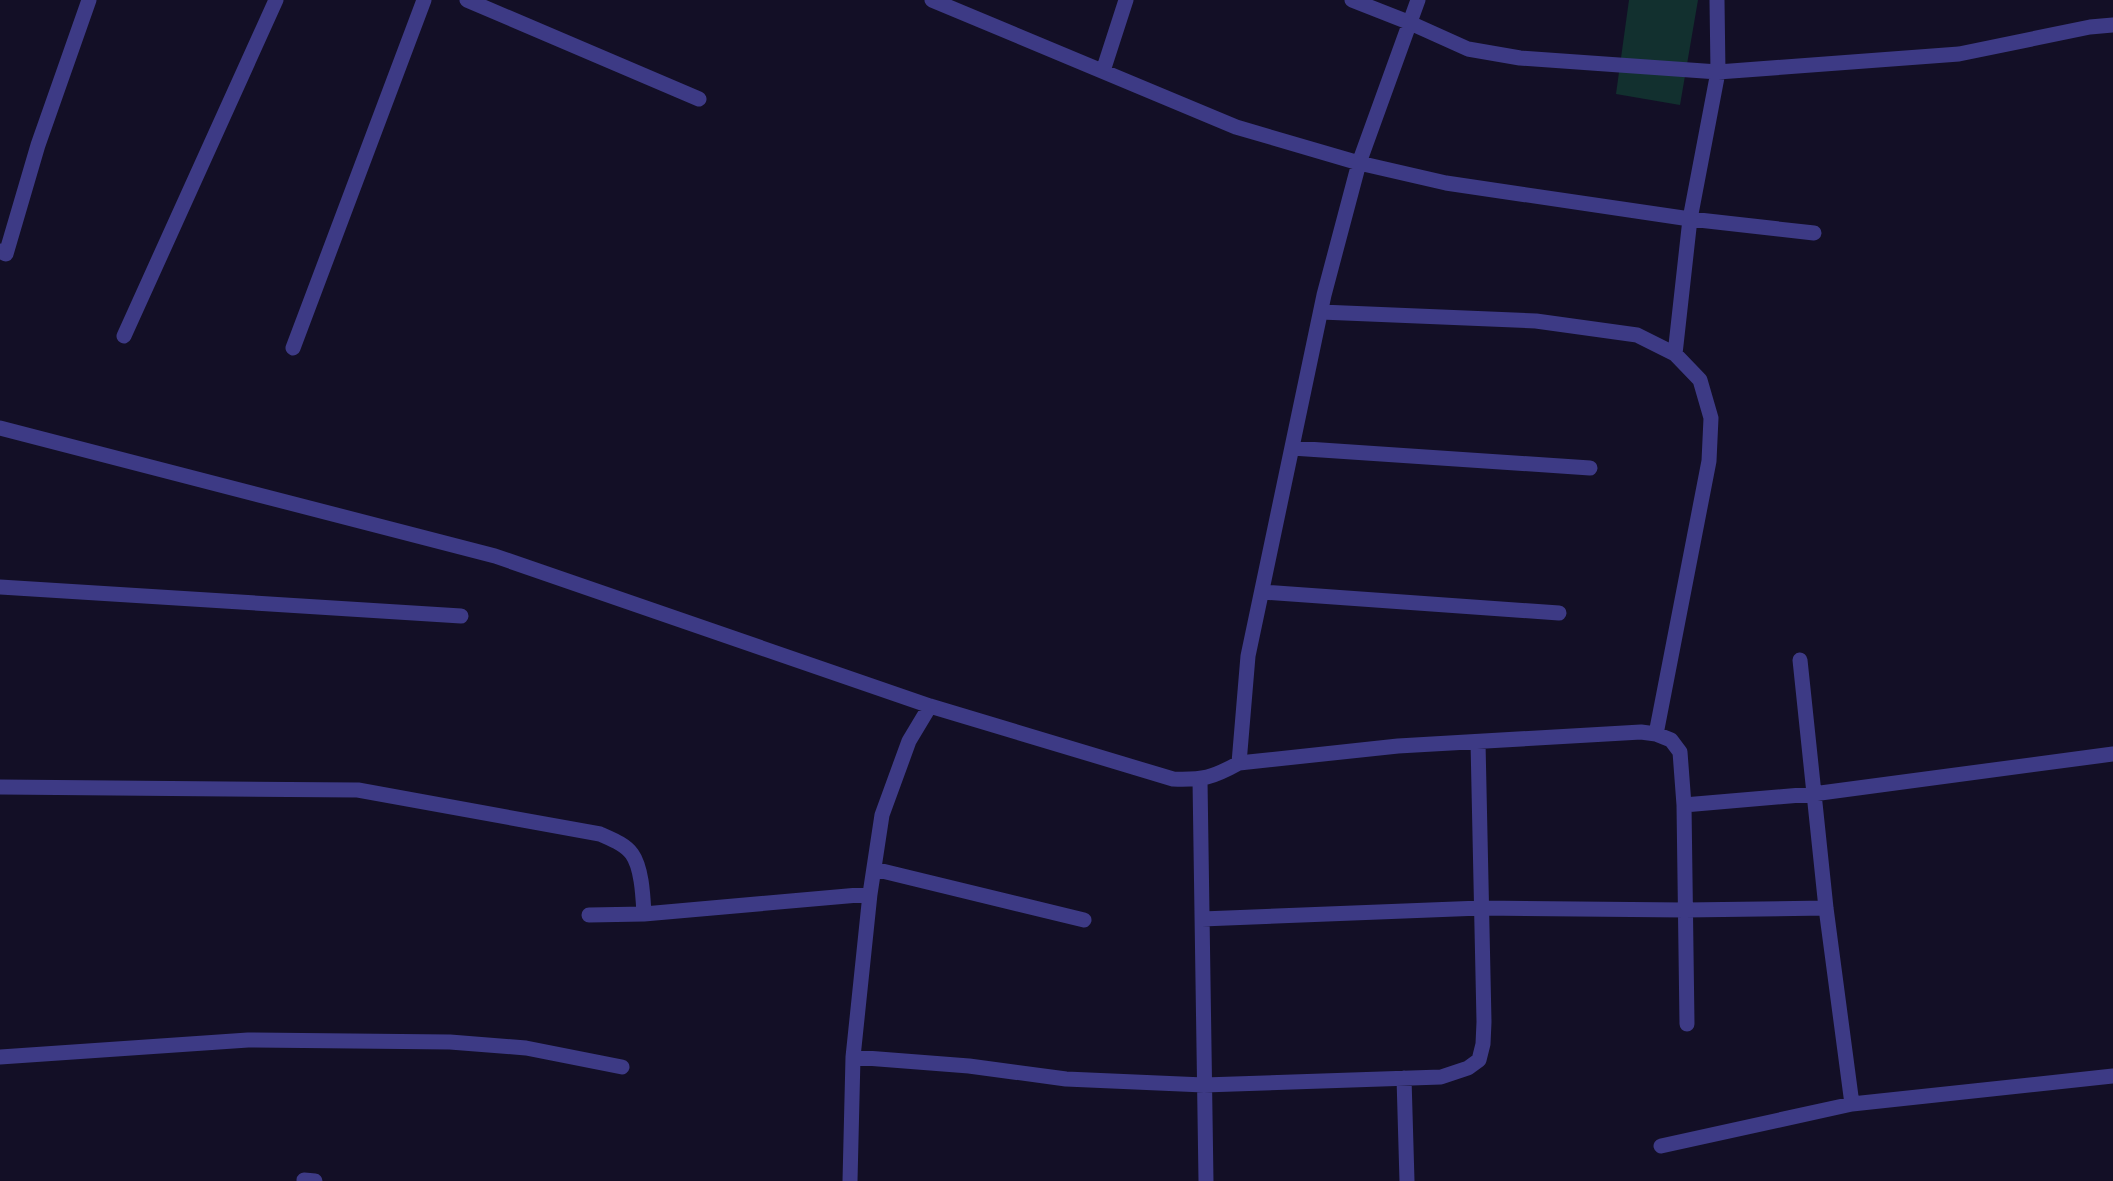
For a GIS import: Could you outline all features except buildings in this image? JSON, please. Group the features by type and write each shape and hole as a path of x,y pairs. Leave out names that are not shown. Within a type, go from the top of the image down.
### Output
{"street":[{"path":"0,251 6,254 38,145 89,0"},
{"path":"124,336 276,0"},
{"path":"293,348 424,0"},
{"path":"467,0 699,99"},
{"path":"932,0 1236,127 1359,163 1446,183 1690,219 1814,233"},
{"path":"1103,71 1126,0"},
{"path":"1352,0 1468,49 1520,58 1718,72 1959,54 2090,27 2113,25"},
{"path":"1239,763 1248,656 1321,312 1359,163 1408,22 1418,0"},
{"path":"1675,354 1690,219 1718,72 1717,0"},
{"path":"1321,312 1536,321 1636,334 1675,354 1700,381 1711,418 1710,450 1656,734"},
{"path":"0,428 495,556 930,706 1173,779 1200,780 1218,775 1239,763 1398,746 1641,732 1656,734 1671,740 1680,752 1684,805 1687,1024"},
{"path":"1292,448 1590,468"},
{"path":"0,587 461,616"},
{"path":"1262,592 1558,613"},
{"path":"1800,660 1826,908 1852,1104"},
{"path":"850,1181 853,1057 870,894 882,814 909,741 930,706"},
{"path":"853,1057 969,1066 1066,1079 1204,1085 1441,1077 1468,1068 1479,1060 1483,1044 1484,1023 1478,742"},
{"path":"1684,805 1813,794 2113,754"},
{"path":"1200,780 1206,1181"},
{"path":"0,787 358,790 600,834 617,841 633,854 640,878 644,914"},
{"path":"873,869 1084,920"},
{"path":"589,915 644,914 870,894"},
{"path":"1202,918 1481,908 1685,910 1826,908"},
{"path":"0,1057 248,1040 450,1042 526,1048 622,1067"},
{"path":"1661,1146 1852,1104 2113,1076"},
{"path":"1404,1078 1407,1181"}],"green space":[{"path":"1629,0 1698,0 1680,105 1616,94"}]}
